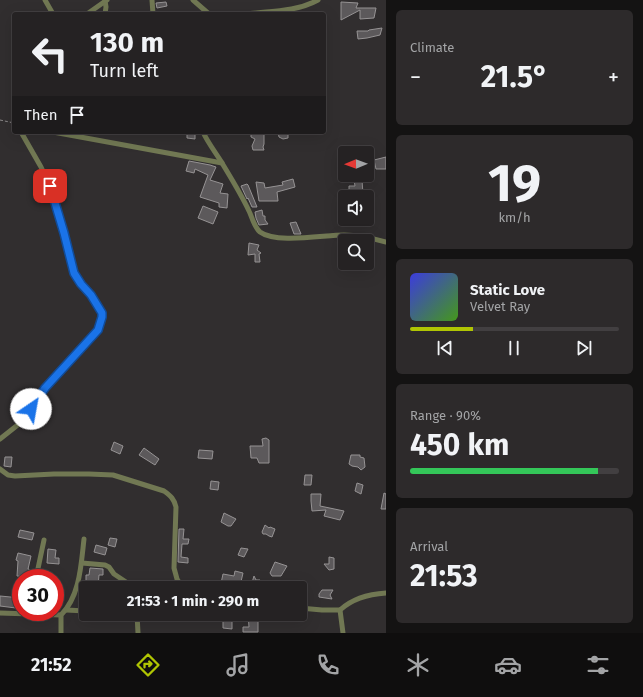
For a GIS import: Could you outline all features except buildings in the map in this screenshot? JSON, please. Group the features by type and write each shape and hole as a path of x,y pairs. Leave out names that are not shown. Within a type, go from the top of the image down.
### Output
{"street":[{"path":"45,0 52,12"},
{"path":"152,0 153,12"},
{"path":"193,0 207,12"},
{"path":"270,12 296,9 318,0"},
{"path":"90,12 106,1"},
{"path":"105,12 106,1"},
{"path":"0,439 24,420 45,388 98,330 102,317 102,313 91,295 74,273 50,186 41,166 22,134"},
{"path":"64,134 222,164"},
{"path":"204,134 249,210 256,228 261,232 268,236 277,237 312,238 330,235 346,235 386,242"},
{"path":"0,469 8,475 15,476 54,474 113,475 164,491 174,500 176,507 174,568 178,581"},
{"path":"66,610 70,605 75,590 82,562 84,539"},
{"path":"38,569 44,540"},
{"path":"82,562 105,565 114,574 124,581"},
{"path":"307,609 340,610 356,600 386,593"},
{"path":"66,610 79,611"},
{"path":"340,610 343,633"},
{"path":"0,613 12,613"},
{"path":"61,621 61,633"},
{"path":"138,621 138,633"}],"path":[{"path":"0,120 12,123"}],"route":[{"path":"31,409 45,388 98,330 102,317 102,313 91,295 74,273 50,186"}]}
